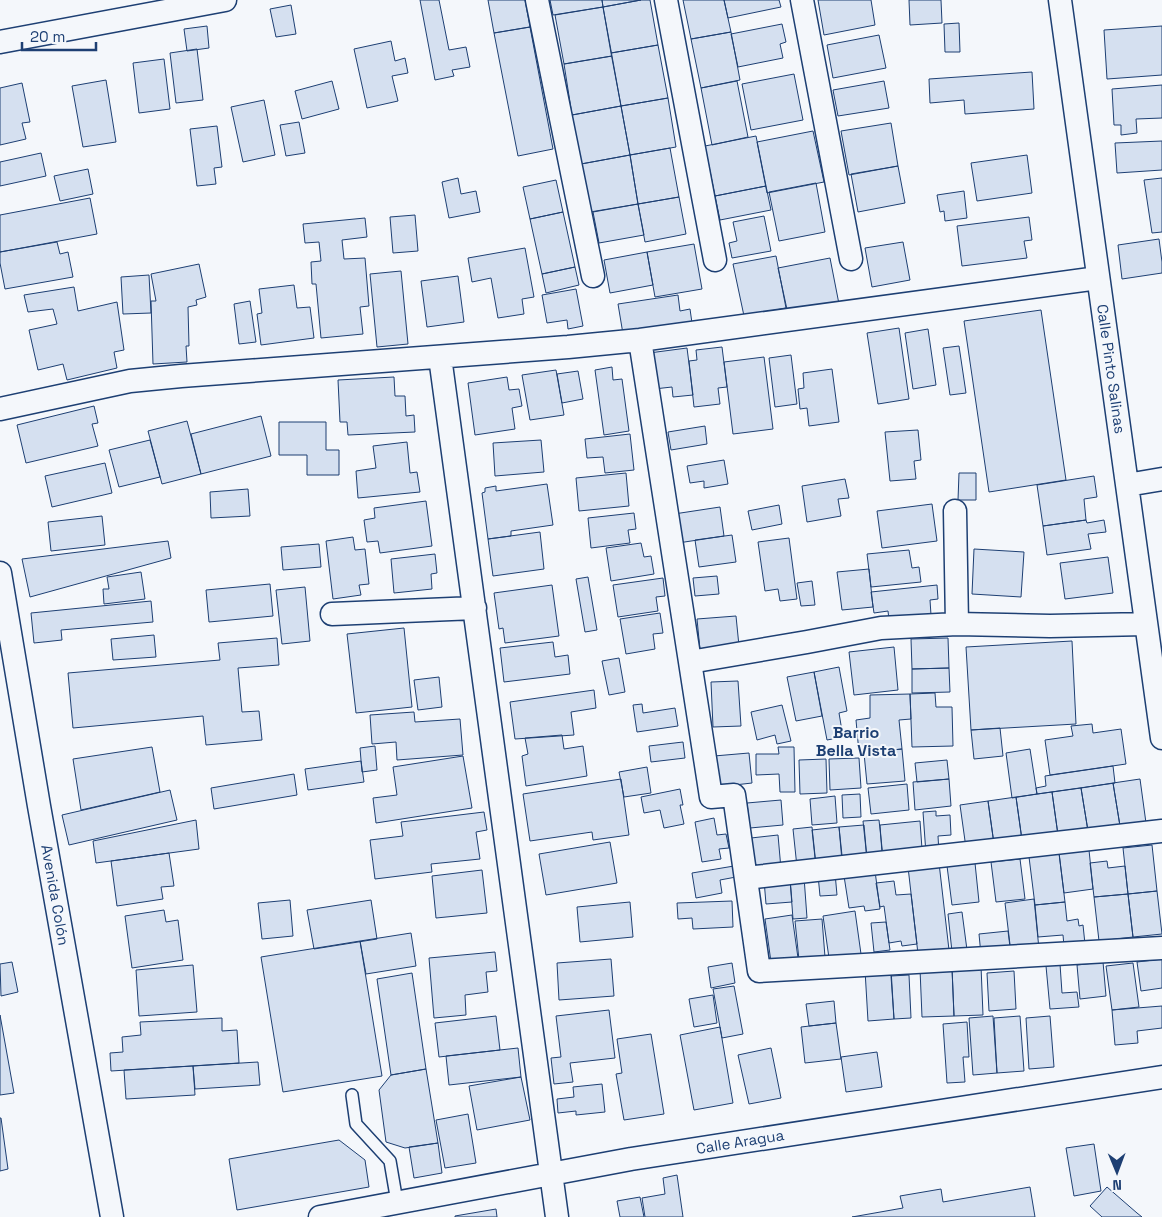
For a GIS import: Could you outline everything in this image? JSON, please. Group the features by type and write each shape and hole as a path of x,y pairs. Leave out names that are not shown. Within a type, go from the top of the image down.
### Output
{"street":[{"path":"0,42 225,0"},
{"path":"537,0 593,276"},
{"path":"666,0 715,260"},
{"path":"802,0 851,259"},
{"name":"Calle Pinto Salinas","path":"1060,0 1162,738"},
{"path":"0,409 130,381 640,340 1098,278"},
{"path":"640,340 711,797 734,795 759,970 1162,948"},
{"path":"440,357 557,1217"},
{"path":"1127,485 1162,479"},
{"path":"955,511 957,624"},
{"name":"Avenida Colón","path":"0,574 112,1217"},
{"path":"332,614 475,608"},
{"path":"690,662 881,628 957,624 1050,626 1146,624"},
{"path":"746,878 1162,831"},
{"name":"Calle Aragua","path":"320,1217 641,1157 1162,1077"}],"lane":[{"path":"352,1094 356,1124 390,1161 397,1202"}],"building":[{"path":"420,0 439,0 449,50 466,47 470,67 452,70 454,76 435,80"},
{"path":"488,0 525,0 530,27 494,33"},
{"path":"550,0 602,0 603,7 553,15"},
{"path":"602,0 641,0 603,7"},
{"path":"650,0 658,45 611,53 603,7"},
{"path":"683,0 724,0 731,32 691,39"},
{"path":"724,0 779,0 781,7 728,18"},
{"path":"818,0 871,0 875,25 824,35"},
{"path":"909,0 941,0 942,23 910,25"},
{"path":"291,5 296,34 276,37 270,9"},
{"path":"603,7 612,56 564,64 555,15"},
{"path":"959,23 960,52 945,52 944,24"},
{"path":"782,24 786,42 780,44 783,58 738,67 731,34"},
{"path":"207,26 209,48 187,51 184,29"},
{"path":"1162,26 1162,75 1107,79 1104,30"},
{"path":"530,27 553,149 518,156 494,33"},
{"path":"731,32 740,80 701,88 691,39"},
{"path":"879,35 886,68 833,78 827,45"},
{"path":"391,41 395,61 405,58 408,73 392,76 398,101 367,108 354,49"},
{"path":"658,45 668,98 621,106 611,53"},
{"path":"197,49 203,100 176,103 170,53"},
{"path":"612,56 621,106 572,115 564,64"},
{"path":"164,59 170,109 139,113 133,63"},
{"path":"1032,72 1034,109 965,114 964,100 930,103 929,79"},
{"path":"794,74 803,120 751,130 742,84"},
{"path":"106,80 116,142 83,147 72,86"},
{"path":"332,81 339,109 302,119 295,91"},
{"path":"737,81 748,137 712,145 701,88"},
{"path":"884,81 889,108 838,116 833,90"},
{"path":"22,83 30,122 22,123 26,139 0,145 0,88"},
{"path":"1162,85 1162,118 1136,119 1137,133 1121,135 1121,125 1114,125 1112,89"},
{"path":"668,98 676,147 630,155 621,106"},
{"path":"264,100 275,155 243,162 231,107"},
{"path":"621,106 630,155 581,164 572,115"},
{"path":"299,122 305,153 286,156 280,125"},
{"path":"891,123 898,166 849,175 841,131"},
{"path":"217,126 222,167 214,168 216,184 197,186 190,129"},
{"path":"813,131 824,182 767,193 757,142"},
{"path":"756,136 766,186 715,196 705,146"},
{"path":"1162,141 1162,170 1117,173 1115,143"},
{"path":"670,148 679,197 638,204 630,155"},
{"path":"41,153 46,176 0,186 0,162"},
{"path":"630,155 638,204 590,212 581,164"},
{"path":"1027,155 1032,193 977,201 971,163"},
{"path":"898,166 905,203 858,212 851,174"},
{"path":"88,169 93,194 60,201 54,176"},
{"path":"458,178 461,194 476,191 480,212 449,218 442,182"},
{"path":"1162,178 1162,232 1152,233 1144,180"},
{"path":"556,180 563,212 530,219 523,187"},
{"path":"816,183 825,232 779,241 769,192"},
{"path":"766,186 771,210 720,220 715,196"},
{"path":"964,191 967,218 945,221 944,211 940,212 937,195"},
{"path":"679,197 686,234 645,242 638,204"},
{"path":"90,198 97,234 0,252 0,215"},
{"path":"638,204 644,235 599,243 593,212"},
{"path":"563,212 575,267 542,274 530,219"},
{"path":"415,215 418,251 393,253 390,217"},
{"path":"764,216 771,251 732,258 729,243 737,241 733,222"},
{"path":"1029,217 1032,240 1024,241 1027,258 962,266 957,226"},
{"path":"365,218 367,237 342,240 344,259 365,258 369,306 360,307 363,334 321,338 316,284 312,284 311,262 321,261 319,242 305,243 303,224"},
{"path":"1159,239 1162,273 1122,279 1118,245"},
{"path":"57,242 60,254 68,252 73,277 5,289 0,252"},
{"path":"903,242 910,280 872,287 865,248"},
{"path":"694,244 702,289 655,297 647,252"},
{"path":"525,248 534,297 522,299 524,314 498,318 491,278 472,282 468,258"},
{"path":"647,252 653,285 610,293 604,260"},
{"path":"776,256 786,308 744,316 733,264"},
{"path":"830,258 839,304 788,314 778,268"},
{"path":"199,264 206,297 196,300 197,305 188,307 189,346 186,346 187,362 153,364 151,301 156,301 151,274"},
{"path":"575,267 579,285 546,293 542,274"},
{"path":"401,271 408,344 377,347 370,274"},
{"path":"149,275 151,313 123,314 121,277"},
{"path":"458,276 464,322 427,327 421,281"},
{"path":"294,285 297,308 310,307 314,338 261,345 257,314 262,313 259,289"},
{"path":"74,287 78,311 117,302 124,350 114,352 117,368 67,380 63,364 38,370 29,330 57,324 53,309 28,312 24,295"},
{"path":"576,289 583,326 568,329 567,320 547,323 542,295"},
{"path":"678,295 680,311 690,309 692,323 623,334 618,304"},
{"path":"250,301 256,342 239,344 234,304"},
{"path":"1041,310 1066,480 989,492 964,321"},
{"path":"899,328 909,399 878,404 867,333"},
{"path":"928,329 936,385 913,389 905,333"},
{"path":"959,346 966,393 950,395 943,348"},
{"path":"722,347 727,387 718,388 720,404 694,407 689,361 697,360 696,350"},
{"path":"687,348 693,395 673,397 672,387 654,389 649,353"},
{"path":"791,355 797,404 775,407 769,358"},
{"path":"764,357 773,429 733,434 724,362"},
{"path":"612,367 613,380 622,379 629,431 604,435 595,370"},
{"path":"832,369 839,422 809,426 807,408 800,409 798,389 804,388 803,373"},
{"path":"556,370 564,415 530,420 522,375"},
{"path":"578,371 583,399 562,403 557,374"},
{"path":"394,377 395,396 405,396 406,416 414,415 415,432 348,435 347,422 340,422 338,380"},
{"path":"507,377 509,390 519,389 522,406 512,408 515,429 475,435 468,383"},
{"path":"94,406 98,423 92,424 98,446 26,463 17,425"},
{"path":"261,416 271,456 201,474 191,434"},
{"path":"187,421 201,474 162,484 148,431"},
{"path":"279,422 326,422 326,450 339,450 339,475 307,475 307,455 279,455"},
{"path":"705,426 707,444 671,450 668,432"},
{"path":"918,430 921,460 914,461 916,479 890,481 885,432"},
{"path":"630,434 634,470 605,473 603,457 587,458 585,439"},
{"path":"150,440 160,477 119,487 109,450"},
{"path":"541,440 544,472 495,476 493,443"},
{"path":"407,442 410,473 417,472 420,492 358,498 356,471 376,468 373,446"},
{"path":"724,460 728,484 704,488 704,481 690,483 687,466"},
{"path":"105,463 112,493 52,507 45,476"},
{"path":"626,473 629,506 579,511 576,478"},
{"path":"959,473 976,473 976,500 958,500"},
{"path":"1094,476 1097,497 1084,499 1086,520 1043,526 1037,485"},
{"path":"845,479 849,498 838,499 841,516 807,522 802,486"},
{"path":"547,484 553,525 511,531 511,536 488,539 482,493 485,492 485,488 496,486 496,491"},
{"path":"248,489 250,516 211,518 210,492"},
{"path":"426,501 432,546 380,553 378,541 367,542 364,520 375,518 374,508"},
{"path":"932,504 937,541 882,548 877,511"},
{"path":"779,505 782,524 752,530 748,511"},
{"path":"720,507 724,536 678,543 674,514"},
{"path":"634,513 636,529 628,530 630,543 591,548 588,518"},
{"path":"102,516 105,545 51,551 48,522"},
{"path":"1086,520 1087,523 1104,520 1106,532 1088,534 1091,549 1047,555 1043,526"},
{"path":"540,532 544,569 493,576 488,539"},
{"path":"732,535 736,562 699,567 695,540"},
{"path":"353,537 355,550 365,549 369,584 359,585 361,595 333,599 326,541"},
{"path":"789,538 797,599 780,601 778,589 765,591 758,542"},
{"path":"168,541 171,558 30,597 22,559"},
{"path":"641,543 644,557 651,556 654,574 611,581 606,548"},
{"path":"319,544 321,567 283,570 281,547"},
{"path":"974,549 1024,552 1021,597 972,594"},
{"path":"909,550 912,568 919,567 921,582 871,587 867,554"},
{"path":"435,554 437,573 431,574 432,589 394,593 391,559"},
{"path":"1108,557 1113,593 1065,599 1060,563"},
{"path":"869,569 873,607 842,610 837,572"},
{"path":"141,572 145,599 104,604 103,589 109,589 107,577"},
{"path":"717,576 719,594 695,596 693,578"},
{"path":"588,577 597,630 585,632 576,579"},
{"path":"663,578 665,596 656,597 658,611 618,617 613,585"},
{"path":"812,581 815,605 801,606 797,583"},
{"path":"270,584 273,616 209,622 206,590"},
{"path":"552,585 559,636 505,643 503,628 499,629 494,593"},
{"path":"937,585 938,599 930,600 931,615 889,620 888,611 874,613 871,592"},
{"path":"305,587 310,641 282,644 276,590"},
{"path":"151,601 153,622 61,630 62,640 34,643 31,613"},
{"path":"660,613 663,633 653,634 655,649 626,654 620,619"},
{"path":"736,616 739,646 700,650 697,619"},
{"path":"404,628 412,707 356,713 347,634"},
{"path":"154,635 156,657 113,660 111,639"},
{"path":"277,638 279,665 238,668 242,712 259,711 262,740 206,745 203,716 73,728 68,673 220,660 218,643"},
{"path":"948,638 949,668 912,669 911,639"},
{"path":"1072,641 1076,724 971,730 966,647"},
{"path":"553,642 555,657 568,655 570,674 504,682 500,648"},
{"path":"894,647 898,690 854,695 849,652"},
{"path":"619,658 625,692 609,695 602,661"},
{"path":"839,667 847,711 839,713 843,737 827,740 814,672"},
{"path":"949,668 950,692 912,693 912,669"},
{"path":"814,672 822,716 796,721 787,677"},
{"path":"439,677 442,707 418,710 414,680"},
{"path":"738,681 741,726 713,727 711,682"},
{"path":"594,690 596,708 571,712 574,735 515,739 510,702"},
{"path":"935,693 936,707 952,707 953,746 912,747 910,694"},
{"path":"910,694 911,719 899,720 902,749 859,753 856,720 870,718 870,695"},
{"path":"642,704 643,713 675,708 678,726 637,732 633,705"},
{"path":"782,705 791,741 777,744 775,735 757,740 751,712"},
{"path":"414,712 415,722 460,719 463,755 397,760 396,742 372,744 370,715"},
{"path":"1092,724 1093,733 1121,729 1126,764 1050,775 1045,740 1073,736 1071,726"},
{"path":"1000,728 1003,756 974,759 971,730"},
{"path":"562,735 564,749 583,746 587,776 526,786 522,756 528,754 525,738"},
{"path":"683,742 685,758 651,762 649,746"},
{"path":"375,746 377,770 362,772 360,748"},
{"path":"152,747 160,792 81,810 73,759"},
{"path":"778,747 794,747 795,792 780,792 779,774 756,775 756,754 779,754"},
{"path":"902,749 905,781 867,784 864,753"},
{"path":"1030,749 1037,794 1012,798 1006,753"},
{"path":"749,753 752,783 717,787 714,756"},
{"path":"463,756 472,808 376,823 373,798 397,795 393,767"},
{"path":"859,758 861,788 830,790 829,759"},
{"path":"826,759 827,793 800,794 799,760"},
{"path":"947,760 949,779 917,782 915,763"},
{"path":"361,761 364,782 308,790 305,769"},
{"path":"1113,766 1115,783 1037,794 1036,788 1046,786 1045,776"},
{"path":"647,767 651,793 624,797 619,772"},
{"path":"294,774 297,795 214,809 211,788"},
{"path":"621,779 629,835 593,840 592,832 530,841 523,794"},
{"path":"949,779 951,806 915,810 913,782"},
{"path":"1140,779 1146,823 1120,826 1113,783"},
{"path":"1113,783 1120,826 1088,831 1081,788"},
{"path":"907,784 909,810 871,814 868,788"},
{"path":"1081,788 1088,831 1058,835 1052,792"},
{"path":"680,789 683,805 680,805 684,824 664,828 660,810 644,813 641,797"},
{"path":"170,790 177,820 69,845 62,815"},
{"path":"1052,792 1058,835 1022,840 1016,797"},
{"path":"860,794 861,817 843,818 842,795"},
{"path":"835,796 837,823 812,825 810,799"},
{"path":"1016,797 1022,840 994,844 988,801"},
{"path":"781,800 783,825 750,828 747,803"},
{"path":"988,801 994,844 966,848 960,805"},
{"path":"936,811 936,816 950,815 951,835 938,836 939,853 926,854 923,812"},
{"path":"484,812 487,830 476,832 480,859 431,864 432,872 375,879 370,840 403,836 401,822"},
{"path":"714,818 717,835 726,834 729,848 719,849 721,859 702,862 695,822"},
{"path":"196,820 199,849 96,863 93,841"},
{"path":"879,820 883,857 867,859 863,821"},
{"path":"920,821 922,849 882,853 880,825"},
{"path":"864,825 867,859 842,861 839,827"},
{"path":"812,827 816,865 797,867 793,829"},
{"path":"839,827 843,865 816,867 812,830"},
{"path":"778,835 781,869 755,872 751,838"},
{"path":"610,842 617,883 546,895 539,854"},
{"path":"1152,845 1157,891 1128,894 1123,848"},
{"path":"1089,850 1093,889 1064,893 1059,853"},
{"path":"169,853 174,886 161,887 163,899 117,906 111,861"},
{"path":"1059,853 1065,902 1035,905 1029,857"},
{"path":"1020,859 1025,899 996,902 991,862"},
{"path":"1107,861 1108,868 1125,866 1128,894 1094,897 1090,863"},
{"path":"939,863 949,950 918,954 908,867"},
{"path":"975,863 979,902 952,905 947,866"},
{"path":"734,866 736,877 720,880 722,893 696,898 692,873"},
{"path":"482,870 487,913 436,918 432,876"},
{"path":"875,871 880,909 865,911 864,906 849,908 844,876"},
{"path":"835,873 837,895 820,896 818,875"},
{"path":"804,877 807,918 793,919 790,879"},
{"path":"790,879 792,902 766,904 764,880"},
{"path":"894,881 896,895 911,894 917,944 902,946 901,941 889,943 884,906 880,907 876,883"},
{"path":"1157,891 1162,934 1133,937 1128,894"},
{"path":"1128,894 1133,937 1099,941 1094,897"},
{"path":"1034,899 1039,949 1011,953 1005,903"},
{"path":"290,900 293,936 262,939 258,903"},
{"path":"371,900 377,939 314,949 307,910"},
{"path":"732,901 733,927 693,929 692,918 678,919 677,903"},
{"path":"630,902 633,937 580,942 577,907"},
{"path":"1065,902 1067,921 1078,919 1079,926 1083,925 1085,944 1064,946 1063,935 1038,937 1035,905"},
{"path":"164,910 166,922 178,920 183,960 132,968 125,916"},
{"path":"855,911 861,954 829,958 823,916"},
{"path":"962,912 967,950 952,952 948,914"},
{"path":"792,915 798,958 771,962 765,919"},
{"path":"822,919 825,957 799,960 795,921"},
{"path":"886,922 890,950 874,952 871,923"},
{"path":"1008,931 1010,947 981,955 979,934"},
{"path":"411,933 416,966 366,974 360,941"},
{"path":"360,941 382,1076 283,1092 261,957"},
{"path":"495,952 497,971 486,972 488,992 465,995 466,1015 434,1018 429,958"},
{"path":"611,959 614,996 559,1000 557,963"},
{"path":"1162,959 1162,988 1141,991 1137,962"},
{"path":"12,962 18,992 1,996 0,964"},
{"path":"1103,962 1106,996 1080,999 1077,965"},
{"path":"732,963 735,983 711,988 708,967"},
{"path":"1133,963 1139,1007 1112,1010 1106,966"},
{"path":"1060,964 1062,993 1077,992 1079,1007 1050,1009 1046,966"},
{"path":"193,965 197,1012 139,1016 136,970"},
{"path":"981,966 983,1015 954,1016 952,968"},
{"path":"952,968 954,1016 922,1017 920,969"},
{"path":"891,969 894,1019 868,1021 865,970"},
{"path":"1014,971 1016,1009 989,1011 987,973"},
{"path":"412,973 426,1069 391,1075 377,979"},
{"path":"909,975 911,1018 894,1019 891,976"},
{"path":"734,986 743,1034 722,1038 713,989"},
{"path":"713,995 717,1023 694,1027 689,999"},
{"path":"834,1001 836,1023 809,1026 806,1004"},
{"path":"1162,1006 1162,1028 1137,1031 1138,1043 1115,1045 1112,1010"},
{"path":"609,1010 615,1058 570,1063 573,1082 554,1084 551,1058 561,1057 556,1016"},
{"path":"0,1015 14,1093 0,1095"},
{"path":"496,1016 500,1050 439,1057 435,1023"},
{"path":"993,1016 997,1073 973,1075 969,1018"},
{"path":"1020,1016 1024,1071 997,1073 994,1018"},
{"path":"1050,1016 1054,1067 1029,1069 1026,1018"},
{"path":"222,1018 222,1031 237,1030 239,1063 111,1071 110,1053 123,1052 122,1037 141,1035 140,1022"},
{"path":"967,1022 969,1057 963,1057 965,1082 947,1083 943,1024"},
{"path":"836,1023 841,1059 805,1063 801,1027"},
{"path":"720,1027 733,1103 694,1110 680,1035"},
{"path":"651,1034 664,1114 624,1120 616,1074 622,1073 617,1039"},
{"path":"518,1048 521,1077 449,1085 446,1056"},
{"path":"771,1048 781,1098 749,1104 738,1055"},
{"path":"877,1052 882,1087 846,1092 841,1057"},
{"path":"258,1062 260,1085 195,1089 193,1066"},
{"path":"193,1066 195,1095 126,1099 124,1070"},
{"path":"426,1069 438,1143 405,1148 386,1142 379,1090 391,1075"},
{"path":"521,1077 530,1120 477,1130 469,1086"},
{"path":"602,1084 605,1112 576,1115 576,1111 558,1113 557,1099 574,1097 573,1087"},
{"path":"468,1114 476,1163 445,1168 436,1120"},
{"path":"0,1118 8,1169 0,1171"},
{"path":"339,1140 365,1160 369,1187 237,1210 229,1159"},
{"path":"438,1143 442,1173 414,1178 409,1147"},
{"path":"1094,1144 1101,1191 1074,1196 1066,1148"},
{"path":"677,1175 683,1217 645,1217 642,1198 665,1194 663,1178"},
{"path":"1030,1187 1035,1217 852,1217 903,1208 900,1196 941,1189 943,1202"},
{"path":"1107,1187 1142,1217 1102,1217 1090,1206"},
{"path":"640,1197 644,1217 620,1217 617,1201"},
{"path":"496,1209 497,1217 455,1217 455,1216"}],"district":[{"name":"Barrio Bella Vista","path":"856,741"}]}
